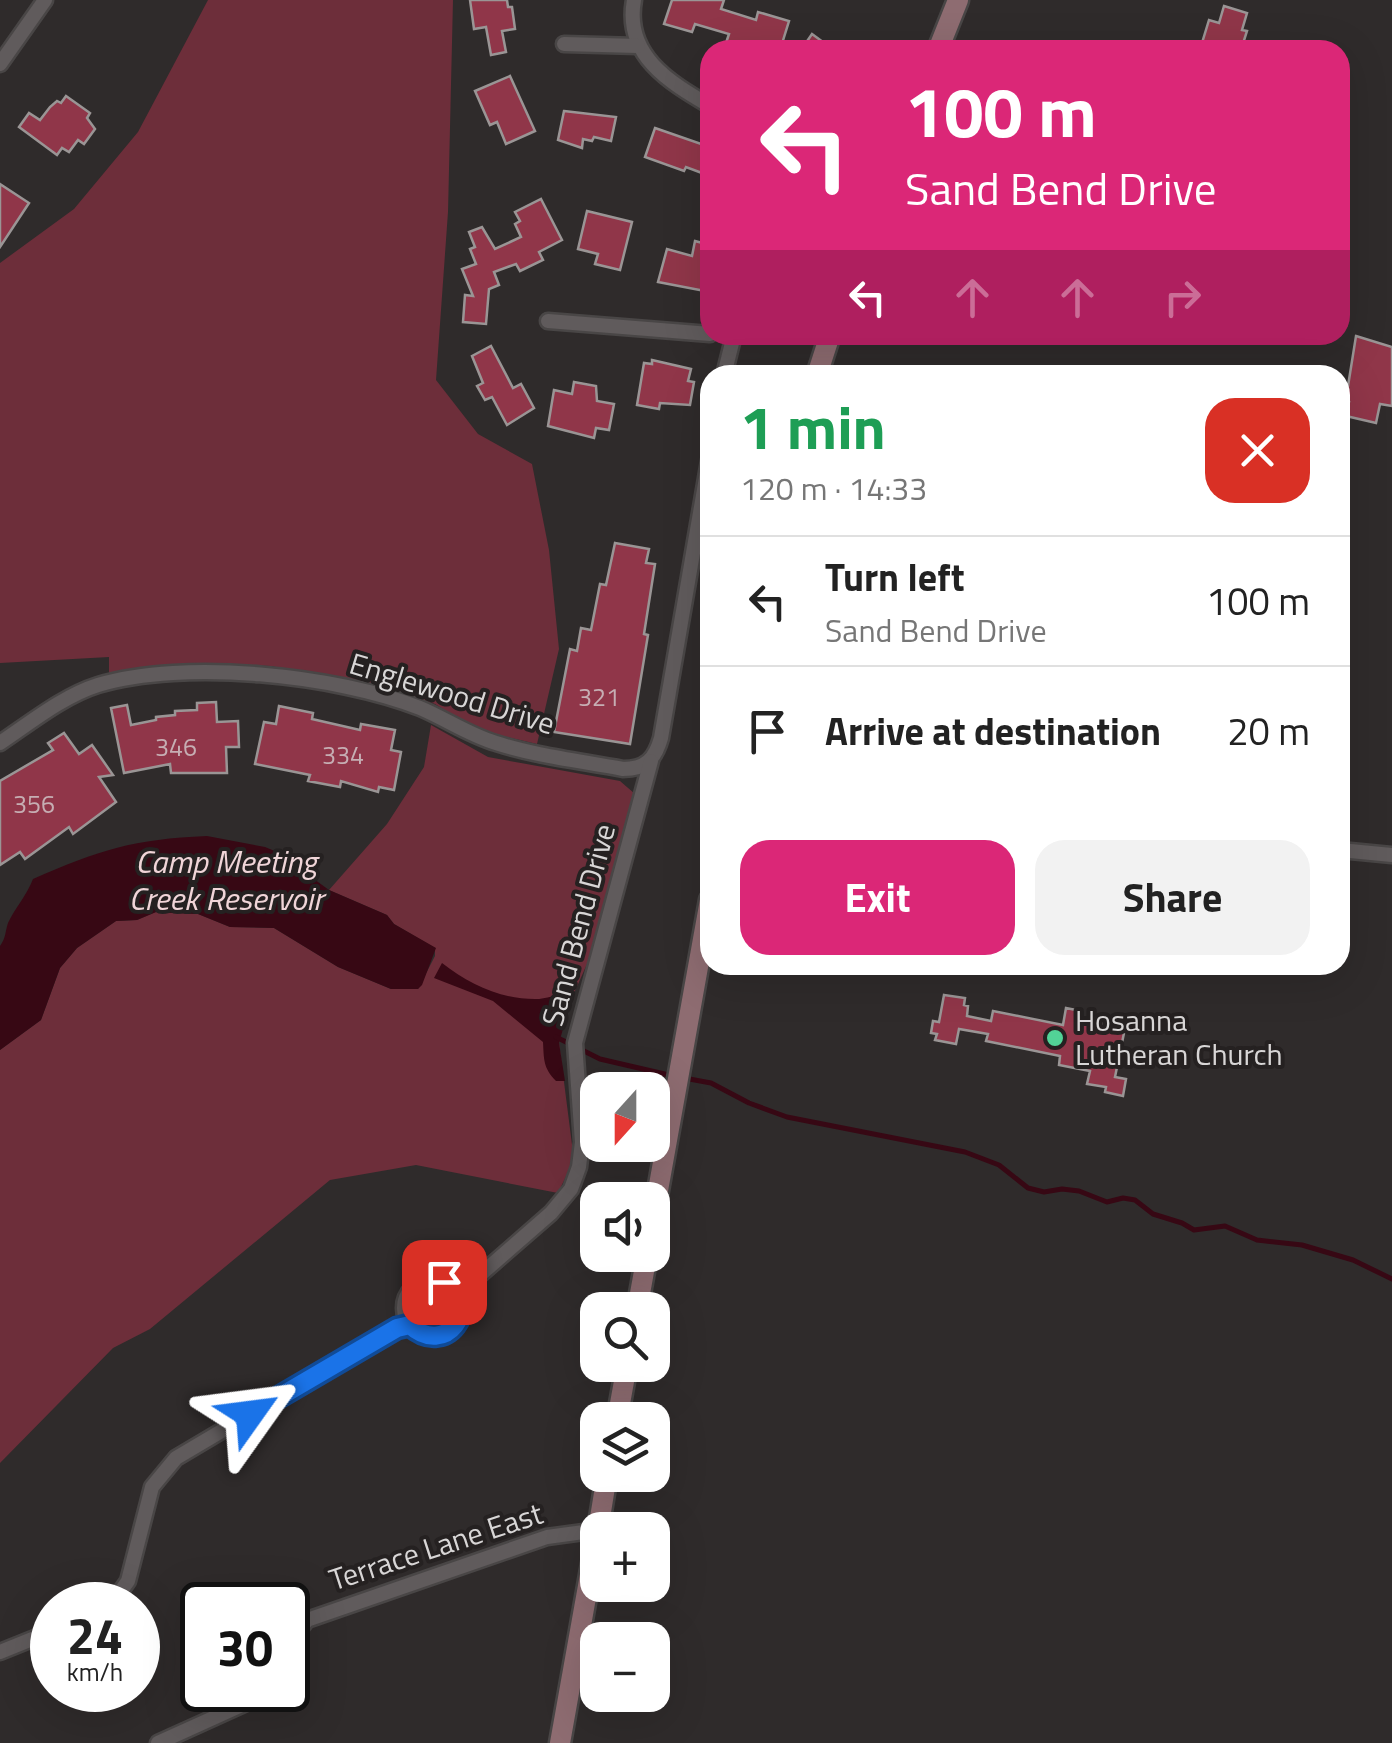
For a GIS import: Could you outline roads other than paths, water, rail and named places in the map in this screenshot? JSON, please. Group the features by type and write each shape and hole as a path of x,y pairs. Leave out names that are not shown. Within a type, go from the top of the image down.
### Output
{"main road":[{"path":"942,40 958,0"},
{"path":"660,1182 700,960"},
{"path":"560,1743 585,1602"}],"street":[{"path":"0,64 45,0"},
{"path":"634,0 631,16 638,46 650,66 700,99"},
{"path":"564,44 638,46"},
{"path":"548,321 700,333"},
{"path":"651,760 661,738 700,513"},
{"name":"Englewood Drive","path":"0,743 62,702 96,686 172,674 235,672 383,696 421,708 497,744 623,769 637,769 651,760"},
{"name":"Sand Bend Drive","path":"127,1582 152,1487 176,1458 397,1328 410,1325 425,1336 444,1334 458,1322 457,1295 524,1239 571,1188 582,1154 575,1043 651,760"},
{"path":"1350,851 1392,855"},
{"path":"410,1325 404,1308 417,1284 444,1282 457,1295"},
{"name":"Terrace Lane East","path":"310,1619 547,1537 580,1532"},
{"path":"0,1652 30,1640"},
{"path":"158,1743 226,1712"}],"water":[{"name":"Camp Meeting Creek Reservoir","path":"207,836 265,847 294,859 329,890 387,915 394,924 436,948 422,985 418,989 391,989 338,967 274,928 230,927 198,914 156,912 137,920 116,921 77,948 60,968 41,1020 0,1050 0,946 33,879 117,848"},
{"path":"442,963 474,984 497,993 535,999 573,994 559,1043 565,1081 556,1081 549,1072 543,1042 493,1001 434,978"}],"waterway":[{"path":"556,1037 600,1059 673,1076"},
{"path":"684,1078 711,1083 787,1117 965,1152 999,1165 1028,1188 1044,1192 1079,1191 1107,1202 1135,1200 1153,1214 1194,1230 1225,1226 1257,1240 1302,1245 1353,1260 1392,1279"}],"place":[{"name":"Hosanna Lutheran Church","path":"1055,1038"}]}
